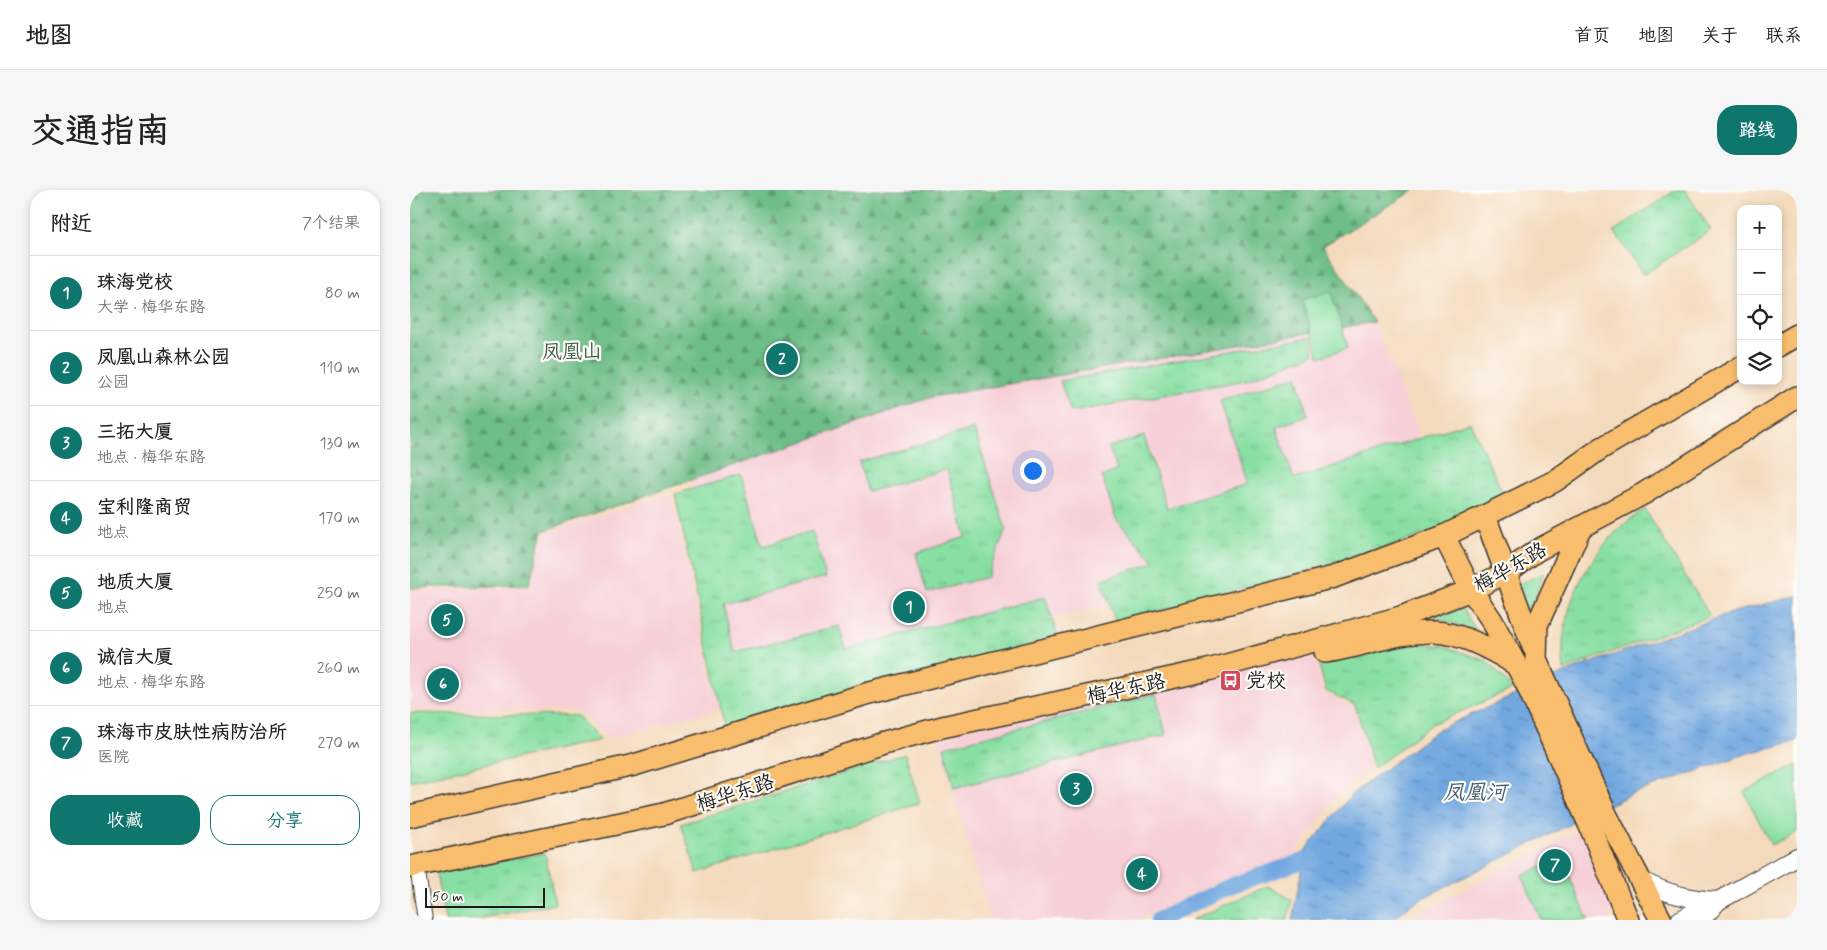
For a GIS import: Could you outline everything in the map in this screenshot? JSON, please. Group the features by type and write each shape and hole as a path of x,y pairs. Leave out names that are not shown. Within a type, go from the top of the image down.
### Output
{"main road":[{"path":"1782,344 1797,335"},
{"path":"410,816 634,765 866,694 1334,578 1444,536 1555,481 1600,449 1737,369"},
{"name":"梅华东路","path":"413,866 664,814 884,743 942,727 1208,670 1401,617 1471,590 1507,572 1536,551 1643,494 1797,397"},
{"path":"1485,516 1536,654"},
{"path":"1528,674 1536,654 1537,625 1580,529"},
{"path":"1444,536 1471,590 1528,674 1598,819 1628,920"},
{"path":"1252,657 1331,651 1416,633 1436,632 1492,650 1528,674"},
{"path":"1598,819 1642,881 1661,920"}],"street":[{"path":"1680,920 1797,857"},
{"path":"413,866 425,920"},
{"path":"1642,881 1664,892 1680,897 1718,901"},
{"path":"1701,920 1718,901"}],"shaded area":[{"path":"1374,322 1449,507 745,707 690,480 932,397"},
{"path":"671,494 719,709 607,738 579,711 410,709 410,591 530,587 545,533"},
{"path":"1315,657 1324,693 1354,707 1371,767 1340,791 1293,856 1217,882 1137,920 990,920 938,736 1253,660"},
{"path":"1583,829 1613,901 1610,920 1415,920 1419,913"}],"green space":[{"name":"凤凰山","path":"410,190 1414,190 1323,246 1374,322 932,397 543,531 529,585 410,588"},
{"path":"1676,190 1685,190 1711,230 1643,275 1614,231"},
{"path":"1331,292 1348,348 1319,357 1302,300"},
{"path":"1311,337 1314,354 1246,380 1071,412 1060,381"},
{"path":"1297,376 1308,416 1276,427 1294,479 1470,422 1503,494 1440,530 1328,565 1116,623 1101,580 1155,562 1116,519 1102,477 1117,470 1109,447 1144,436 1167,508 1248,484 1220,401"},
{"path":"974,429 1006,529 987,577 927,593 916,553 966,537 947,469 868,492 859,462"},
{"path":"741,475 763,546 812,531 826,577 723,604 735,652 839,626 846,649 1045,597 1059,639 725,728 675,494"},
{"path":"1645,509 1710,616 1564,670 1563,646 1566,623 1572,600 1582,579 1594,558 1609,540 1626,523"},
{"path":"1544,573 1527,615 1518,584"},
{"path":"1463,609 1477,632 1433,616"},
{"path":"1405,643 1441,645 1487,661 1513,689 1432,724 1374,768 1355,705 1326,691 1318,661"},
{"path":"1156,694 1166,735 954,788 944,747"},
{"path":"410,713 577,716 600,740 410,781"},
{"path":"905,754 920,803 697,873 681,824"},
{"path":"1797,765 1797,832 1771,845 1744,792"},
{"path":"545,853 555,904 471,920 445,920 436,873"},
{"path":"1562,858 1588,920 1541,920 1522,875"},
{"path":"1268,886 1292,900 1287,920 1191,920"}],"water":[{"name":"凤凰河","path":"1797,596 1797,741 1749,753 1631,794 1413,903 1392,920 1292,920 1305,851 1352,794 1439,729 1569,671 1733,612"}],"waterway":[{"path":"1158,920 1230,886 1323,854"}],"place":[{"name":"凤凰山森林公园","path":"782,359"},
{"name":"珠海党校","path":"909,607"},
{"name":"地质大厦","path":"447,620"},
{"name":"党校","path":"1230,680"},
{"name":"诚信大厦","path":"443,684"},
{"name":"三拓大厦","path":"1076,789"},
{"name":"珠海市皮肤性病防治所","path":"1555,865"},
{"name":"宝利隆商贸","path":"1142,874"}]}
